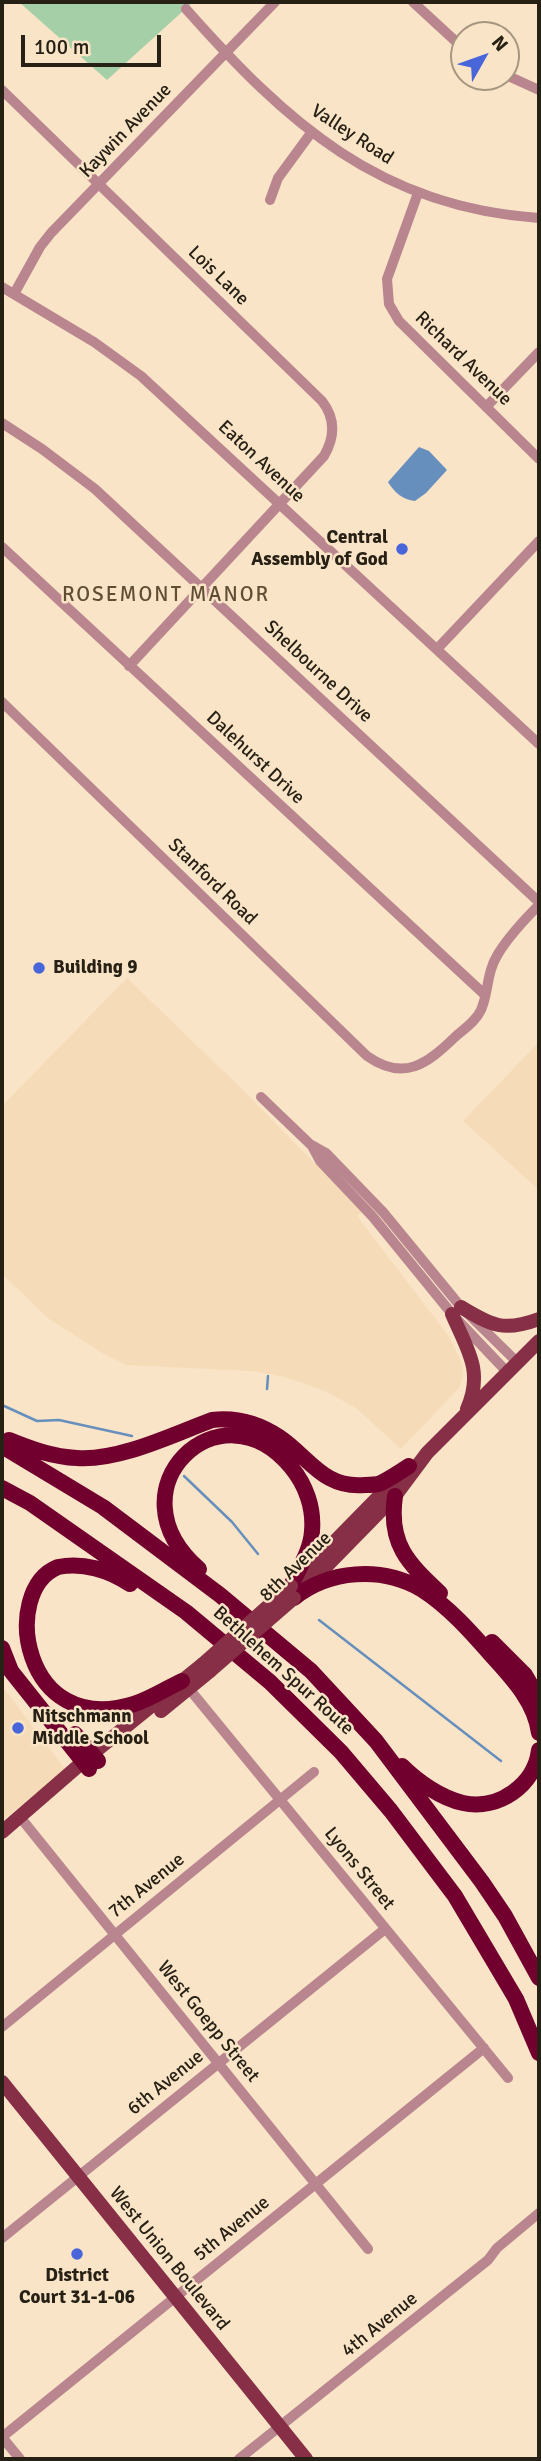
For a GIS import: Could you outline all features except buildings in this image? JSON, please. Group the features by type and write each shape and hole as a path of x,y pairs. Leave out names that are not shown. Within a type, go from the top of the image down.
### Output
{"highway":[{"path":"2,1437 35,1451 91,1458 123,1451 212,1420 240,1420 255,1424 282,1439 308,1463 337,1483 351,1487 399,1480 393,1529 407,1558 416,1571 516,1665 539,1699"},
{"path":"278,1642 233,1597 186,1557 171,1533 165,1512 165,1487 170,1474 185,1455 217,1437 238,1435 271,1448 293,1470 310,1500 312,1533 292,1592"},
{"name":"Bethlehem Spur Route","path":"2,1446 103,1507 278,1642 311,1671 376,1741 482,1882 521,1942 539,1978"},
{"name":"Bethlehem Spur Route","path":"2,1488 30,1503 186,1612 270,1682 341,1752 391,1811 455,1896 516,1999 539,2053"},
{"path":"14,1602 31,1579 51,1570 82,1566 105,1571 121,1578 270,1682"},
{"path":"292,1592 348,1575 392,1578 419,1588 434,1598 473,1634 505,1671 533,1710 539,1733"},
{"path":"10,1633 19,1661 91,1761"},
{"path":"2,1648 11,1671 91,1761"},
{"path":"32,1681 61,1701 94,1709 135,1704 186,1685"},
{"path":"376,1741 408,1772 434,1790 465,1804 497,1801 511,1794 524,1784 533,1771 539,1750"}],"main road":[{"path":"457,1311 495,1326 516,1326 539,1319"},
{"path":"457,1311 476,1378 471,1401 463,1417"},
{"name":"8th Avenue","path":"2,1832 207,1668 292,1592 399,1480 539,1341"},
{"name":"West Union Boulevard","path":"2,2082 306,2459"}],"street":[{"name":"Kaywin Avenue","path":"15,294 45,240 275,2"},
{"path":"413,2 450,36"},
{"name":"Valley Road","path":"186,9 225,54 311,133 347,157 418,193 480,210 539,218"},
{"path":"520,81 539,90"},
{"name":"Lois Lane","path":"2,90 313,392 329,411 333,429 330,446 324,456 129,666"},
{"path":"270,200 278,178 311,133"},
{"name":"Richard Avenue","path":"418,193 387,279 389,304 398,321 539,459"},
{"name":"Eaton Avenue","path":"2,287 94,342 141,376 539,744"},
{"path":"486,407 539,352"},
{"name":"Shelbourne Drive","path":"2,423 96,489 539,904"},
{"path":"436,649 539,541"},
{"name":"Dalehurst Drive","path":"2,547 484,995"},
{"name":"Stanford Road","path":"2,702 367,1056 386,1066 408,1068 427,1062 478,1016 484,995"},
{"path":"484,995 496,956 539,904"},
{"path":"261,1097 310,1144 320,1161 513,1368"},
{"name":"Lyons Street","path":"186,1685 508,2078"},
{"name":"7th Avenue","path":"2,2027 314,1772"},
{"name":"West Goepp Street","path":"20,1817 369,2249"},
{"name":"6th Avenue","path":"2,2238 385,1929"},
{"name":"5th Avenue","path":"2,2437 484,2048"},
{"name":"4th Avenue","path":"239,2459 488,2260 497,2248 539,2213"},
{"path":"2,2437 20,2459"}],"shaded area":[{"path":"127,978 244,1091 362,1212 357,1216 450,1338 462,1364 463,1377 459,1388 401,1449 356,1408 325,1391 285,1377 252,1371 126,1365 49,1319 2,1274 2,1106"},
{"path":"539,1042 539,1190 463,1121"},
{"name":"Nitschmann Middle School","path":"2,1686 65,1769 2,1821"}],"green space":[{"path":"19,2 193,2 107,80"}],"water":[{"path":"419,447 429,451 447,470 415,501 399,495 388,482"}],"waterway":[{"path":"267,1389 268,1376"},
{"path":"2,1405 37,1421 59,1420 132,1436"},
{"path":"184,1476 232,1522 258,1554"},
{"path":"319,1620 501,1761"}],"place":[{"name":"Central Assembly of God","path":"402,549"},
{"name":"Building 9","path":"39,968"},
{"name":"Nitschmann Middle School","path":"18,1728"},
{"name":"District Court 31-1-06","path":"77,2254"}],"district":[{"name":"ROSEMONT MANOR","path":"166,595"}]}
